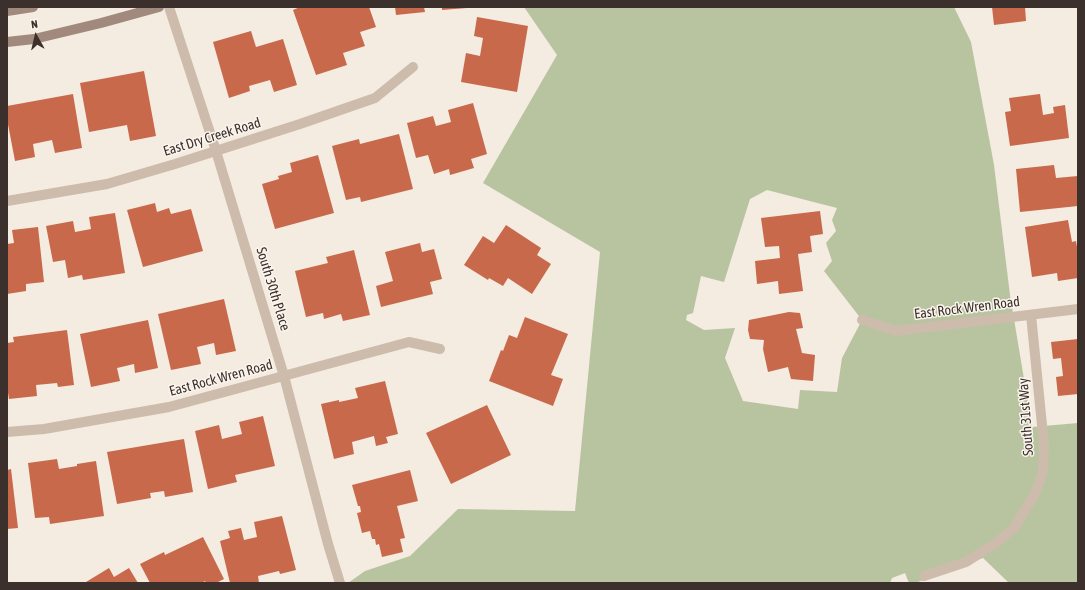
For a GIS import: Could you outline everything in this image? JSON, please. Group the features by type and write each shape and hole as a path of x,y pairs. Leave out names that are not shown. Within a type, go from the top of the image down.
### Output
{"main road":[{"path":"7,11 33,7"},
{"path":"7,42 41,37 101,23 159,7"}],"street":[{"name":"South 30th Place","path":"168,7 216,151 284,376 328,544 340,583"},
{"name":"East Dry Creek Road","path":"7,201 107,184 300,124 375,98 413,67"},
{"name":"East Rock Wren Road","path":"862,320 896,331 1078,309"},
{"name":"South 31st Way","path":"924,576 966,562 996,542 1014,528 1036,494 1043,471 1044,446 1031,315"},
{"name":"East Rock Wren Road","path":"7,432 44,429 169,407 409,342 440,348"}],"green space":[{"path":"524,7 954,7 971,42 994,165 1010,295 1032,427 1078,423 1078,583 1009,583 983,558 915,583 909,583 905,573 892,578 890,583 348,583 365,571 410,556 458,509 575,511 600,252 483,183 557,55","holes":["767,190 837,208 832,220 836,231 826,243 832,261 824,271 862,320 842,358 837,392 800,390 798,409 743,401 725,358 735,328 704,330 686,320 687,315 693,313 701,276 724,282 750,199"]}],"building":[{"path":"300,7 369,7 376,27 360,32 365,46 343,53 347,65 316,75 293,10"},
{"path":"395,7 424,7 425,12 396,15"},
{"path":"442,7 467,7 467,8 442,10"},
{"path":"992,7 1025,7 1026,21 994,25"},
{"path":"477,17 528,26 517,92 461,82 466,53 480,56 483,38 474,36"},
{"path":"251,31 256,47 283,39 297,85 274,92 270,80 249,86 250,91 229,98 213,42"},
{"path":"144,71 156,136 130,141 127,125 89,132 80,83"},
{"path":"73,94 82,148 55,153 52,140 33,144 35,157 15,161 7,119 7,106"},
{"path":"1040,94 1043,115 1054,113 1053,107 1065,105 1069,138 1010,146 1005,112 1011,111 1009,98"},
{"path":"473,103 487,154 471,159 474,168 450,175 449,169 434,174 428,155 416,158 407,123 433,116 436,126 451,122 448,110"},
{"path":"399,134 413,189 361,202 360,197 346,200 332,146 359,139 360,144"},
{"path":"318,155 334,213 275,229 262,184 279,179 278,176 292,172 290,163"},
{"path":"1054,165 1056,178 1078,176 1078,206 1020,212 1016,169"},
{"path":"155,203 157,212 169,208 171,214 191,209 203,251 143,267 127,210"},
{"path":"820,211 823,234 810,236 812,252 798,254 803,291 779,294 778,281 757,284 755,261 780,258 779,246 765,247 761,218"},
{"path":"115,213 125,273 83,280 82,275 68,278 65,260 53,262 46,226 73,221 75,232 91,229 89,217"},
{"path":"1068,220 1072,242 1076,241 1078,253 1078,278 1058,281 1057,273 1032,277 1025,227"},
{"path":"506,225 541,248 537,255 551,264 532,294 508,278 503,286 489,278 488,280 464,265 483,236 494,243"},
{"path":"38,227 44,282 26,284 26,291 7,294 7,244 14,243 12,230"},
{"path":"420,243 422,252 434,249 442,279 430,282 433,294 381,307 376,286 393,281 385,252"},
{"path":"354,250 370,315 343,321 341,314 324,319 323,313 306,317 295,271 328,263 326,257"},
{"path":"224,299 236,351 216,355 214,343 197,347 201,364 171,370 158,314"},
{"path":"789,312 800,313 803,328 796,329 802,353 815,355 813,381 791,379 788,367 768,372 763,349 764,340 750,339 748,330 749,320"},
{"path":"525,317 568,334 551,375 563,379 553,406 489,381 501,350 503,351 509,335 517,338"},
{"path":"148,320 158,368 135,373 134,364 117,368 120,381 91,387 80,334"},
{"path":"67,330 74,385 58,387 57,383 36,385 37,396 9,399 7,386 7,343 14,342 13,337"},
{"path":"1078,339 1078,394 1058,396 1056,377 1063,376 1061,358 1053,359 1051,342"},
{"path":"385,381 398,434 386,437 388,443 376,446 374,436 352,442 354,454 334,459 321,404 358,398 355,388"},
{"path":"487,405 511,455 451,484 426,433"},
{"path":"263,416 275,466 235,475 237,482 208,489 195,431 219,425 222,439 242,434 239,422"},
{"path":"184,439 193,492 165,497 164,491 150,493 151,498 117,504 107,452"},
{"path":"57,459 59,469 96,461 104,516 50,524 49,517 35,518 28,463"},
{"path":"11,469 18,528 7,529 7,470"},
{"path":"410,470 418,501 397,506 405,538 400,539 403,552 382,557 379,544 376,545 375,539 372,539 370,531 362,533 357,513 361,512 360,506 358,506 352,485"},
{"path":"282,516 296,570 280,574 279,571 258,576 259,583 230,583 220,541 230,538 228,531 241,528 244,540 257,537 254,522"},
{"path":"203,537 224,579 216,583 206,583 205,581 202,583 150,583 140,564 164,552 165,555"},
{"path":"109,568 114,577 129,568 138,583 86,582"}]}
